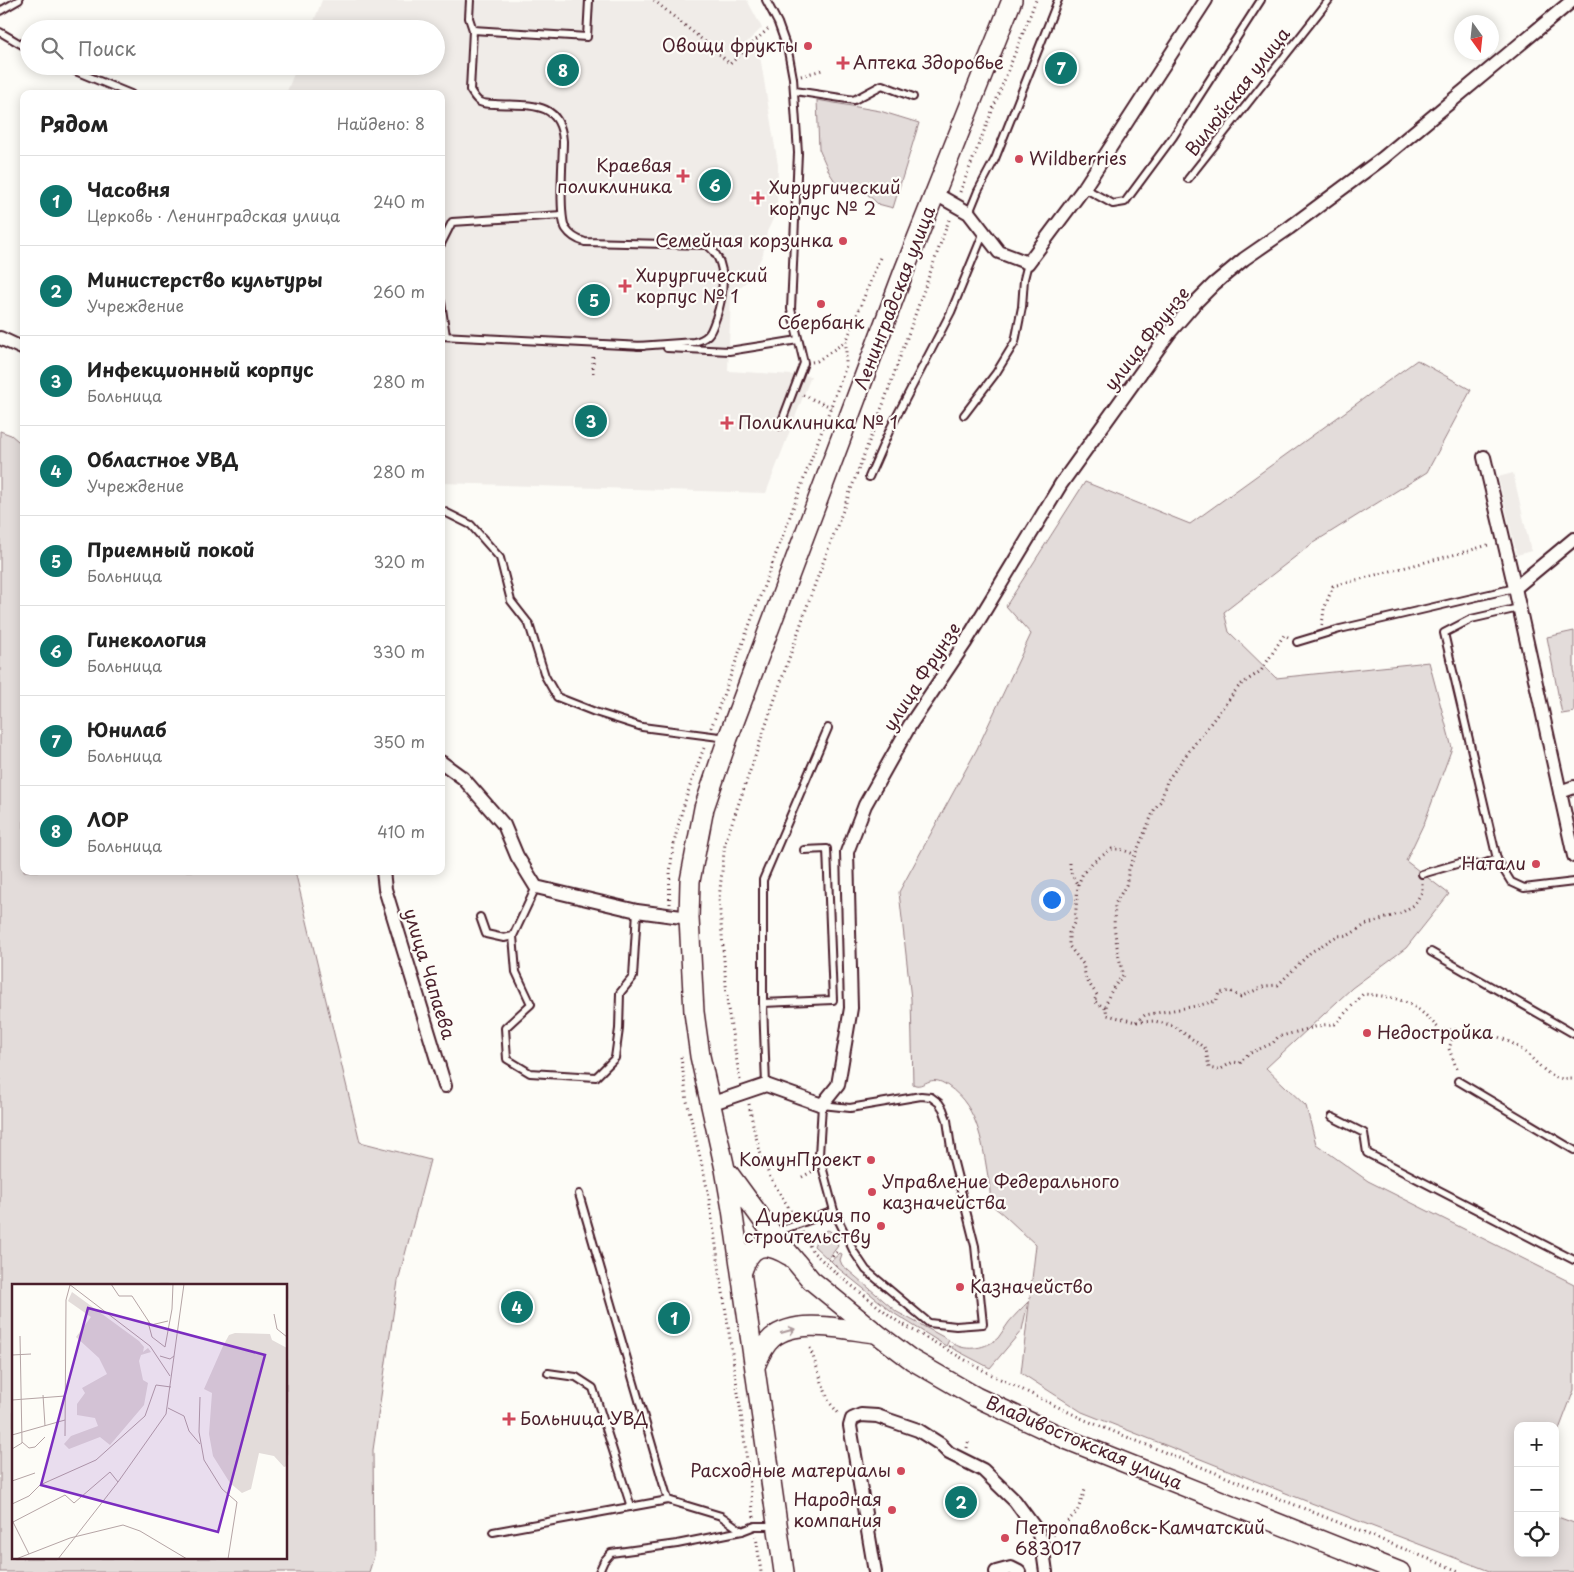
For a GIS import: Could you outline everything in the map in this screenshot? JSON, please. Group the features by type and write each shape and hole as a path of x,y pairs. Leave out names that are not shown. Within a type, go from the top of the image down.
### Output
{"main road":[{"name":"Ленинградская улица","path":"784,1572 742,1271 725,1169 700,1056 694,1012 689,918 690,881 704,808 728,738 934,193 1012,0"},
{"name":"Владивостокская улица","path":"725,1169 772,1233 810,1280 912,1360 976,1397 1068,1440 1400,1572"},
{"path":"742,1271 750,1254 759,1247 770,1247 792,1258"},
{"path":"756,1364 765,1345 774,1336 784,1331 815,1326 876,1333"}],"street":[{"path":"934,193 969,213 999,252 1028,263 1084,188 1206,0"},
{"name":"улица Фрунзе","path":"822,1105 838,1085 851,1008 847,852 865,805 910,725 965,643 1061,484 1153,355 1195,303 1244,259 1383,158 1573,0"},
{"path":"0,338 20,347"},
{"path":"1484,457 1574,856"},
{"path":"1515,588 1574,539"},
{"path":"445,765 463,778 504,825 517,856 536,887 637,912 689,918"},
{"path":"1560,792 1574,786"},
{"name":"улица Чапаева","path":"384,875 385,889 445,1086"},
{"path":"710,1104 766,1085 822,1105"},
{"path":"875,1572 850,1426 851,1420 855,1417 866,1415 890,1420 918,1430 940,1444 949,1453 983,1470 1015,1501 1038,1532 1042,1544 1046,1572"},
{"path":"996,1572 1011,1568 1019,1572"}],"lane":[{"path":"0,11 19,0"},
{"path":"470,0 469,18 473,30 470,90 474,97 481,103 532,106 549,110 558,120 564,141 562,216 566,230 579,240 585,242 707,246 714,250 717,256 722,275 722,294 709,334 703,339 694,342 638,346"},
{"path":"473,30 587,37 589,0"},
{"path":"766,0 784,37 793,78 798,153 791,309 804,363 780,426"},
{"path":"969,213 994,159 1058,0"},
{"path":"1084,188 1113,204 1125,202 1174,137 1261,0"},
{"name":"Вилюйская улица","path":"1188,179 1330,0"},
{"path":"0,32 20,44"},
{"path":"85,75 121,90"},
{"path":"794,91 854,100 882,85 913,97"},
{"path":"445,236 452,222 562,216"},
{"path":"869,477 891,427 951,312 984,231"},
{"path":"964,415 996,373 1015,342 1028,263"},
{"path":"445,336 729,351 798,340"},
{"path":"445,512 471,525 500,558 511,600 529,624 545,676 556,697 642,727 728,738"},
{"path":"1297,642 1515,588"},
{"path":"1519,608 1471,619 1444,633 1497,859 1511,882 1524,888 1574,882"},
{"path":"766,1085 763,1003 763,880 828,728"},
{"path":"763,1003 832,1000 827,849 804,850"},
{"path":"1422,874 1460,863 1480,865 1497,859"},
{"path":"536,887 513,936 516,972 532,1004 505,1028 507,1059 530,1072 596,1077 614,1058 619,1030 620,993 633,977 637,912"},
{"path":"480,917 486,934 504,938 513,936"},
{"path":"1431,952 1574,1034"},
{"path":"1458,1081 1574,1150"},
{"path":"921,1096 931,1097 943,1109 952,1155 976,1246 983,1324 956,1326 929,1324 866,1270 854,1252 834,1211 818,1155 822,1105 850,1108 921,1096"},
{"path":"1332,1117 1364,1133 1367,1153 1574,1260"},
{"path":"579,1194 668,1500"},
{"path":"772,1233 834,1211"},
{"path":"548,1372 576,1377 593,1388 631,1507"},
{"path":"493,1532 668,1500 722,1516 742,1531"},
{"path":"599,1572 604,1561 611,1553 677,1544 742,1531 755,1526 778,1526"}],"path":[{"path":"654,0 730,64 768,29 764,22"},
{"path":"771,711 812,592 884,402 955,205 1036,0"},
{"path":"793,78 822,70"},
{"path":"670,916 670,864 678,819 846,366 846,342 881,254"},
{"path":"814,362 846,342"},
{"path":"593,356 593,373"},
{"path":"793,392 831,407"},
{"path":"1321,635 1324,609 1333,586 1468,551 1503,539"},
{"path":"1297,642 1284,635 1261,671 1240,685 1222,706 1167,781 1161,801 1128,869 1126,885 1115,904 1114,926 1123,975 1110,993 1106,1008 1108,1015 1136,1022 1155,1021 1174,1026 1206,1050 1209,1068 1219,1070 1234,1062 1240,1063 1248,1054 1273,1042 1278,1037 1322,1025 1335,1024 1363,994 1387,996 1414,1005 1428,1016 1440,1030"},
{"path":"1106,1008 1094,1001 1097,995 1086,979 1083,964 1069,946 1069,933 1075,921 1078,885 1083,873 1093,862 1112,849 1134,854"},
{"path":"1070,864 1070,871 1078,885"},
{"path":"1136,1022 1145,1015 1216,1001 1219,993 1230,991 1240,997 1265,986 1278,985 1311,952 1337,936 1349,935 1365,925 1401,913 1414,905 1422,892 1422,874"},
{"path":"1425,1033 1440,1030 1483,1032 1505,1040 1523,1051 1556,1078 1574,1079"},
{"path":"1455,1030 1449,1049 1457,1068 1458,1081"},
{"path":"681,1052 686,1101 708,1192 741,1414 761,1572"},
{"path":"828,1163 848,1158"},
{"path":"802,1178 813,1171"},
{"path":"829,1260 839,1250"},
{"path":"949,1347 952,1342"},
{"path":"810,1348 829,1402 850,1426"},
{"path":"1042,1544 1077,1512 1085,1490"}],"shaded area":[{"path":"322,0 747,0 762,28 747,42 760,56 778,165 777,210 767,232 763,254 752,277 731,295 728,371 811,376 766,493 445,483 445,90 288,90 293,75 445,75 445,20 314,20"},
{"path":"817,100 880,111 919,123 893,208 878,204 863,190 853,194 841,191 829,172 819,149"},
{"path":"1417,360 1471,390 1427,472 1313,543 1224,612 1229,632 1276,678 1429,662 1452,748 1425,821 1406,861 1449,894 1406,948 1352,988 1266,1068 1306,1106 1316,1144 1368,1181 1574,1284 1574,1390 1559,1429 1559,1422 1514,1422 1514,1557 1559,1557 1559,1517 1574,1523 1574,1572 1492,1572 1082,1412 1021,1373 1036,1245 993,1206 982,1143 973,1117 959,1095 941,1082 931,1081 920,1085 913,1084 911,999 899,892 977,749 1031,634 1006,606 1085,482 1190,524"},
{"path":"0,431 11,435 20,443 20,875 296,875 360,1142 430,1160 398,1281 373,1450 374,1556 369,1572 0,1572"},
{"path":"1513,473 1531,551 1517,555 1498,477"},
{"path":"1574,631 1574,712 1562,714 1547,637"},
{"path":"828,1230 835,1234 838,1246 828,1259 814,1246 819,1234"},
{"path":"840,1253 842,1254 840,1260 842,1265 897,1312 949,1340 946,1346 895,1314 838,1268 831,1261"},
{"path":"1028,1302 1022,1330 990,1368 952,1348 954,1344 965,1348 977,1348 998,1338 1011,1319"}],"place":[{"name":"Овощи фрукты","path":"808,46"},
{"name":"Аптека Здоровье","path":"843,63"},
{"name":"Юнилаб","path":"1061,68"},
{"name":"ЛОР","path":"563,70"},
{"name":"Wildberries","path":"1019,159"},
{"name":"Краевая поликлиника","path":"683,176"},
{"name":"Гинекология","path":"715,185"},
{"name":"Хирургический корпус № 2","path":"758,198"},
{"name":"Семейная корзинка","path":"843,241"},
{"name":"Хирургический корпус № 1","path":"625,286"},
{"name":"Приемный покой","path":"594,300"},
{"name":"Сбербанк","path":"821,304"},
{"name":"Инфекционный корпус","path":"591,421"},
{"name":"Поликлиника № 1","path":"727,423"},
{"name":"Натали","path":"1536,864"},
{"name":"Недостройка","path":"1367,1033"},
{"name":"КомунПроект","path":"871,1160"},
{"name":"Управление Федерального казначейства","path":"872,1192"},
{"name":"Дирекция по строительству","path":"881,1226"},
{"name":"Казначейство","path":"960,1287"},
{"name":"Областное УВД","path":"517,1307"},
{"name":"Часовня","path":"674,1318"},
{"name":"Больница УВД","path":"509,1419"},
{"name":"Расходные материалы","path":"901,1471"},
{"name":"Министерство культуры","path":"961,1502"},
{"name":"Народная компания","path":"892,1510"},
{"name":"Петропавловск-Камчатский 683017","path":"1005,1538"}]}
